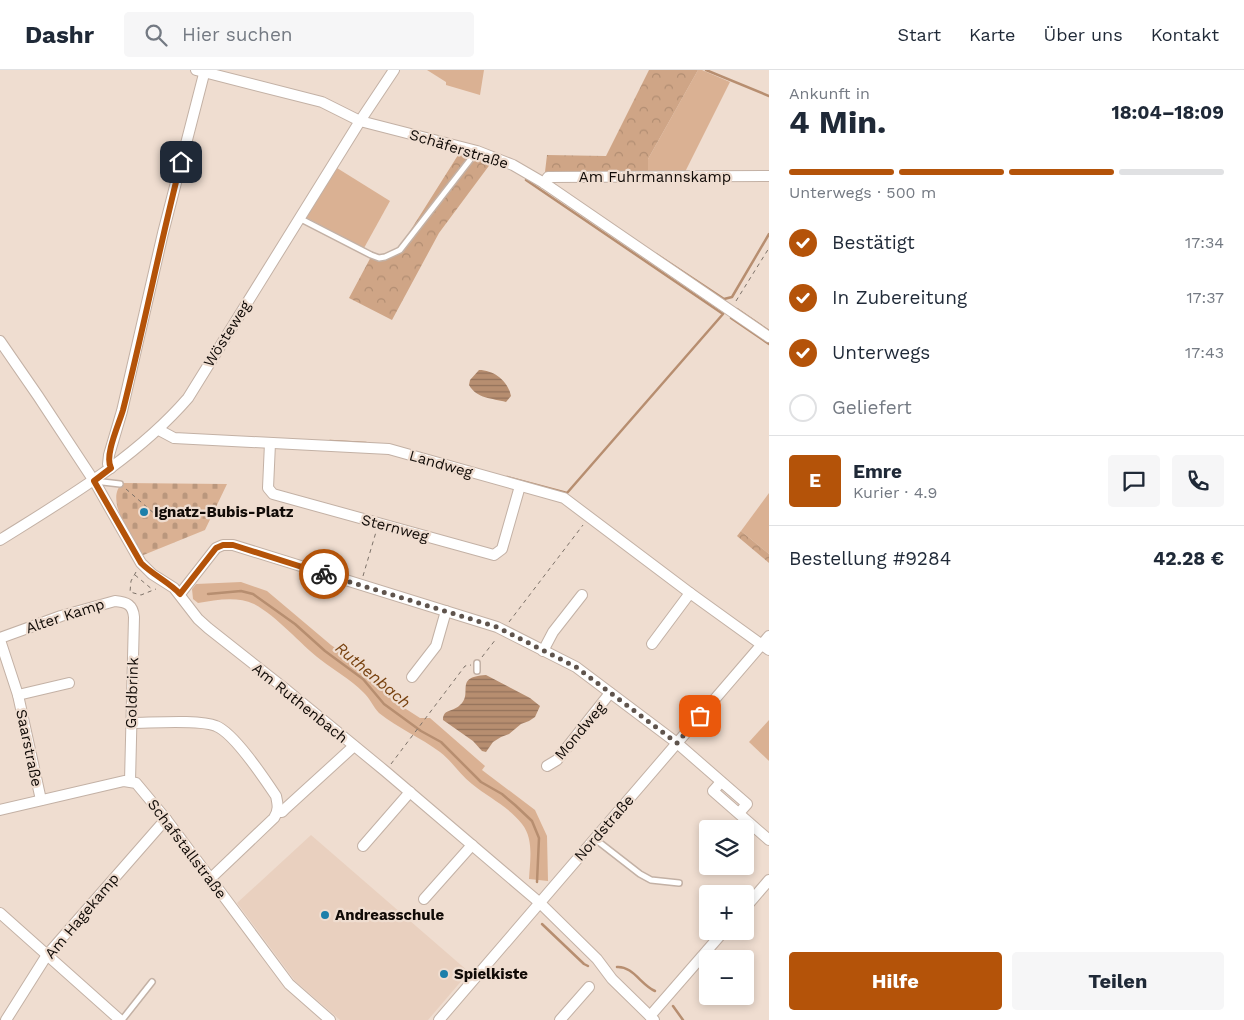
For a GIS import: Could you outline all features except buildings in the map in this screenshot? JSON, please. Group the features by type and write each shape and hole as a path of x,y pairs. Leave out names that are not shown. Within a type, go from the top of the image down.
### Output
{"street":[{"name":"Wösteweg","path":"1,538 94,481 159,430 188,398 360,120 394,70"},
{"name":"Schäferstraße","path":"202,71 322,102 360,120 477,151 513,165 544,183 769,337"},
{"path":"111,468 108,464 109,455 122,410 202,71"},
{"name":"Am Fuhrmannskamp","path":"544,183 548,177 769,176"},
{"name":"Am Ruthenbach","path":"0,341 5,358 38,396 94,481 141,563 174,588 198,620 385,771 540,903 597,959 612,979 652,1018"},
{"name":"Landweg","path":"159,430 174,438 389,449 564,498 765,648"},
{"name":"Sternweg","path":"270,443 268,488 273,494 494,555 502,549 520,486"},
{"name":"Mondweg","path":"180,594 216,548 223,545 233,545 497,627 576,667 677,743 747,804 739,814 769,840"},
{"path":"652,644 690,593"},
{"path":"543,650 553,632 582,595"},
{"name":"Alter Kamp","path":"0,639 62,616 115,601 123,602 130,606"},
{"name":"Goldbrink","path":"130,606 134,611 130,781"},
{"path":"412,676 436,646 446,611"},
{"name":"Nordstraße","path":"439,1020 677,743 765,648 769,636"},
{"name":"Saarstraße","path":"0,639 18,695 41,800"},
{"name":"Saarstraße","path":"18,695 69,683"},
{"name":"Mondweg","path":"547,766 563,754 610,693"},
{"path":"131,723 204,723 216,726 228,733 276,796 278,812 274,818 210,879"},
{"path":"278,812 282,812 354,746"},
{"path":"0,810 130,781"},
{"name":"Schafstallstraße","path":"130,781 136,783 166,819 289,984 330,1020"},
{"path":"363,846 410,792"},
{"name":"Am Hagekamp","path":"6,1020 47,955 166,819"},
{"path":"424,899 472,845"},
{"path":"754,898 769,880"},
{"path":"0,914 121,1020"},
{"path":"652,1018 717,940"},
{"path":"560,1020 590,987"}],"lane":[{"path":"299,218 371,255 379,258 385,257 400,250 414,234 477,151"},
{"path":"94,481 120,484"},
{"path":"477,663 477,671"},
{"path":"595,838 650,880 679,883"},
{"path":"121,1020 152,982"}],"path":[{"path":"731,310 769,248"},
{"path":"120,484 156,515 212,511"},
{"path":"385,771 465,666 477,663 589,517"},
{"path":"360,585 379,524"},
{"path":"141,563 131,581 130,592 141,595 165,583"},
{"path":"135,574 154,590"}],"shaded area":[{"path":"479,370 495,374 504,381 511,396 506,402 485,397 472,390 469,385 470,380"},
{"path":"486,675 530,698 540,706 535,717 493,742 486,752 482,751 473,741 443,720 443,716 446,712 459,706 463,701 467,683 470,679"},
{"name":"Andreasschule","path":"311,835 469,972 428,1020 340,1020 295,981 237,903"}],"green space":[{"path":"427,70 484,70 480,95 446,85 446,82"},
{"path":"649,70 698,70 648,159 648,173 545,172 547,155 606,156"},
{"path":"698,70 730,82 684,174 648,173 648,159"},
{"path":"460,152 491,163 439,233 392,320 349,298 373,253 384,255 400,247"},
{"path":"337,168 390,201 364,248 305,217"},
{"path":"123,483 227,484 205,530 141,556 118,508 116,498 118,490"},
{"path":"769,493 769,554 741,531"},
{"path":"741,531 769,554 769,563 737,536"},
{"path":"241,582 267,591 331,645 359,664 383,686 392,700 420,718 430,718 485,766 482,770 535,810 547,836 548,881 529,879 530,843 526,830 517,818 505,807 478,789 440,752 379,713 358,687 326,664 272,616 254,604 241,600 226,599 198,603 193,599 192,589 196,584"},
{"path":"769,720 769,761 749,742"}],"waterway":[{"path":"706,70 769,96"},
{"path":"507,477 567,493 723,314 526,180"},
{"path":"656,254 724,299 732,297 769,234"},
{"path":"737,309 769,331"},
{"path":"731,318 769,344"},
{"path":"330,441 366,443"},
{"name":"Ruthenbach","path":"208,594 241,591 253,594 295,624 325,651 363,679 384,704 421,731 441,742 481,782 502,794 515,805 532,821 539,838 537,882"},
{"name":"Ruthenbach","path":"542,924 588,966"},
{"name":"Ruthenbach","path":"617,967 628,969 655,991"},
{"name":"Ruthenbach","path":"673,1006 683,1020"}],"way so far":[{"path":"324,574 497,627 576,667 677,743 700,716"}],"place":[{"name":"Ignatz-Bubis-Platz","path":"144,512"},
{"name":"Andreasschule","path":"325,915"},
{"name":"Spielkiste","path":"444,974"}],"route":[{"path":"181,162 122,410 109,455 108,464 111,468 94,481 141,563 152,574 180,594 216,548 223,545 233,545 324,574"}]}
